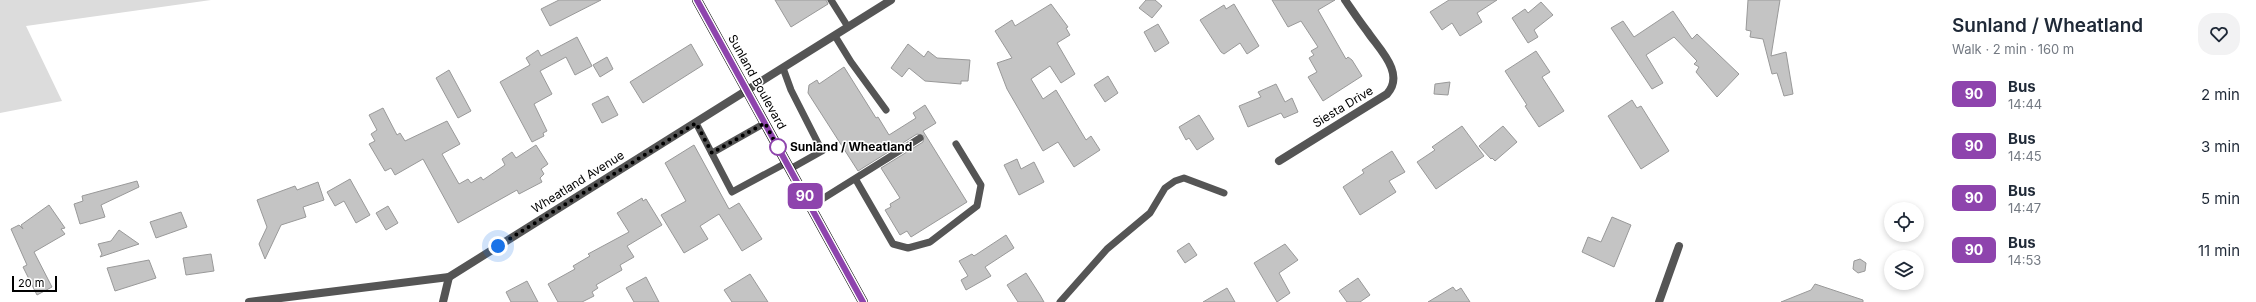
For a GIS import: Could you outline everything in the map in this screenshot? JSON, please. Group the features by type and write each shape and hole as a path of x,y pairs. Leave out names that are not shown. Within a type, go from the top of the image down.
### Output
{"main road":[{"name":"Sunland Boulevard","path":"701,1 747,91 863,302"}],"street":[{"name":"Wheatland Avenue","path":"249,302 449,277 891,0"},
{"name":"Siesta Drive","path":"1278,161 1391,91 1393,75 1388,60 1345,0"},
{"path":"1659,302 1679,246"},
{"path":"443,302 449,277"}],"lane":[{"path":"831,0 848,27"},
{"path":"835,36 851,62 886,110"},
{"path":"696,123 732,192 822,151 791,90 783,68"},
{"path":"712,153 765,123"},
{"path":"811,206 856,180 920,138"},
{"path":"856,180 893,244 908,248 930,242 977,206 981,185 956,144"},
{"path":"1060,302 1107,249 1150,213 1165,188 1175,180 1184,178 1224,193"}],"shaded area":[{"path":"0,0 211,0 26,26 62,101 0,113"}],"building":[{"path":"559,0 601,0 550,26 541,9"},
{"path":"775,0 826,0 828,4 791,27"},
{"path":"1146,0 1155,0 1162,6 1152,18 1139,8"},
{"path":"1272,0 1335,0 1318,10 1346,59 1348,57 1352,60 1362,76 1323,101 1308,77 1317,72 1309,58 1314,55 1311,51 1318,47 1301,21 1288,27"},
{"path":"1449,0 1497,0 1477,13 1482,22 1460,36 1452,23 1442,30 1430,12"},
{"path":"1748,0 1780,0 1771,56 1786,52 1793,94 1784,96 1777,73 1772,74 1763,39 1750,37 1751,31 1746,30"},
{"path":"1541,2 1553,15 1534,30 1538,37 1528,43 1512,18 1525,9 1528,13"},
{"path":"1051,4 1068,27 1066,28 1070,35 1057,43 1075,74 1061,83 1050,66 1031,79 1043,99 1056,90 1086,140 1091,136 1100,150 1074,167 1058,142 1043,151 1007,89 997,63 1012,58 995,31 1012,20 1015,26"},
{"path":"1234,4 1259,46 1247,54 1240,43 1224,54 1221,52 1200,20 1224,5 1226,9"},
{"path":"1673,11 1692,39 1697,34 1739,74 1717,97 1696,72 1699,67 1694,64 1697,61 1674,37 1646,55 1663,83 1652,89 1611,28 1623,21 1634,37"},
{"path":"1158,24 1169,43 1155,52 1144,32"},
{"path":"577,37 592,66 575,75 566,57 540,71 552,94 534,104 547,131 543,133 544,136 532,142 500,82 530,65 526,58 538,50 541,56"},
{"path":"691,44 703,65 643,103 630,82"},
{"path":"908,44 924,57 928,51 937,58 970,60 968,81 961,81 961,84 925,81 909,68 902,77 891,68"},
{"path":"1536,51 1550,72 1542,77 1564,111 1539,127 1505,71"},
{"path":"607,57 613,69 600,77 593,65"},
{"path":"844,67 876,118 878,117 889,135 916,118 913,113 925,105 936,123 923,131 967,202 911,237 907,231 900,235 885,210 891,207 890,204 900,198 881,168 923,142 924,136 917,134 858,171 808,93 809,85 817,80 819,84"},
{"path":"449,70 471,111 458,118 436,78"},
{"path":"1108,76 1118,93 1105,102 1094,85"},
{"path":"1450,82 1448,95 1434,94 1435,84"},
{"path":"1276,84 1285,102 1292,98 1298,112 1284,118 1281,113 1248,127 1239,106 1261,97 1258,92"},
{"path":"608,96 618,115 602,123 592,104"},
{"path":"1632,100 1637,108 1641,106 1669,151 1641,169 1608,116"},
{"path":"383,108 397,135 400,133 405,141 447,121 460,144 442,154 459,184 468,179 471,183 481,177 483,180 505,165 502,159 512,152 516,158 536,145 548,164 541,169 544,174 540,178 542,182 519,194 517,190 458,223 423,159 395,175 391,168 385,171 369,144 375,141 371,134 377,130 369,115"},
{"path":"1199,115 1214,139 1197,150 1189,138 1186,140 1179,127"},
{"path":"1462,126 1484,156 1436,189 1417,162 1435,150 1432,147"},
{"path":"1503,126 1517,142 1495,161 1492,158 1491,159 1479,146"},
{"path":"694,145 729,209 739,203 762,239 742,251 719,214 700,226 708,239 684,253 661,215 686,201 665,163"},
{"path":"1392,151 1405,172 1389,181 1396,192 1360,215 1343,187 1364,173 1362,170"},
{"path":"1017,159 1021,169 1034,162 1044,182 1019,195 1004,165"},
{"path":"350,179 370,215 356,223 344,201 335,206 327,192"},
{"path":"137,181 139,187 101,205 105,217 80,224 74,204 83,201 82,196"},
{"path":"318,182 324,200 303,207 306,217 281,225 265,259 259,244 267,227 257,200 295,186 297,190"},
{"path":"642,198 643,201 646,199 662,225 627,246 634,257 620,265 622,270 596,285 598,288 592,292 594,296 582,302 558,302 548,284 575,269 573,266 590,256 588,254 629,232 617,213"},
{"path":"49,205 65,228 61,229 65,234 34,252 52,287 37,295 23,267 27,265 11,229 19,225 23,229 21,225"},
{"path":"388,206 398,223 386,230 376,213"},
{"path":"181,212 187,227 156,238 150,222"},
{"path":"1612,217 1631,225 1614,267 1582,252 1588,237 1601,242"},
{"path":"119,230 139,244 100,257 102,254 98,244 111,241"},
{"path":"1006,235 1014,248 985,267 991,276 966,290 961,280 968,276 959,261 972,254 974,256"},
{"path":"1189,243 1197,255 1185,263 1177,251"},
{"path":"1285,244 1298,260 1279,273 1290,293 1277,302 1254,263"},
{"path":"211,254 214,271 186,275 183,258"},
{"path":"1860,259 1866,263 1865,271 1858,273 1853,269 1854,261"},
{"path":"149,260 156,278 115,291 107,268"},
{"path":"1026,273 1044,302 1018,302 1007,285"},
{"path":"750,274 768,302 732,302 724,290"},
{"path":"646,277 659,302 634,302 626,288"},
{"path":"1358,278 1370,295 1360,302 1347,302 1339,291"},
{"path":"527,281 538,302 511,302 506,292"},
{"path":"1815,284 1863,300 1863,302 1781,302 1811,290"},
{"path":"1453,287 1456,291 1461,288 1470,302 1428,302"},
{"path":"1227,288 1235,302 1203,302"}],"bus line":[{"name":"90","path":"697,0 863,302"}],"place":[{"name":"Sunland / Wheatland","path":"778,147"}],"route":[{"path":"498,246 696,123 712,153 765,123 779,150 778,147"}]}
